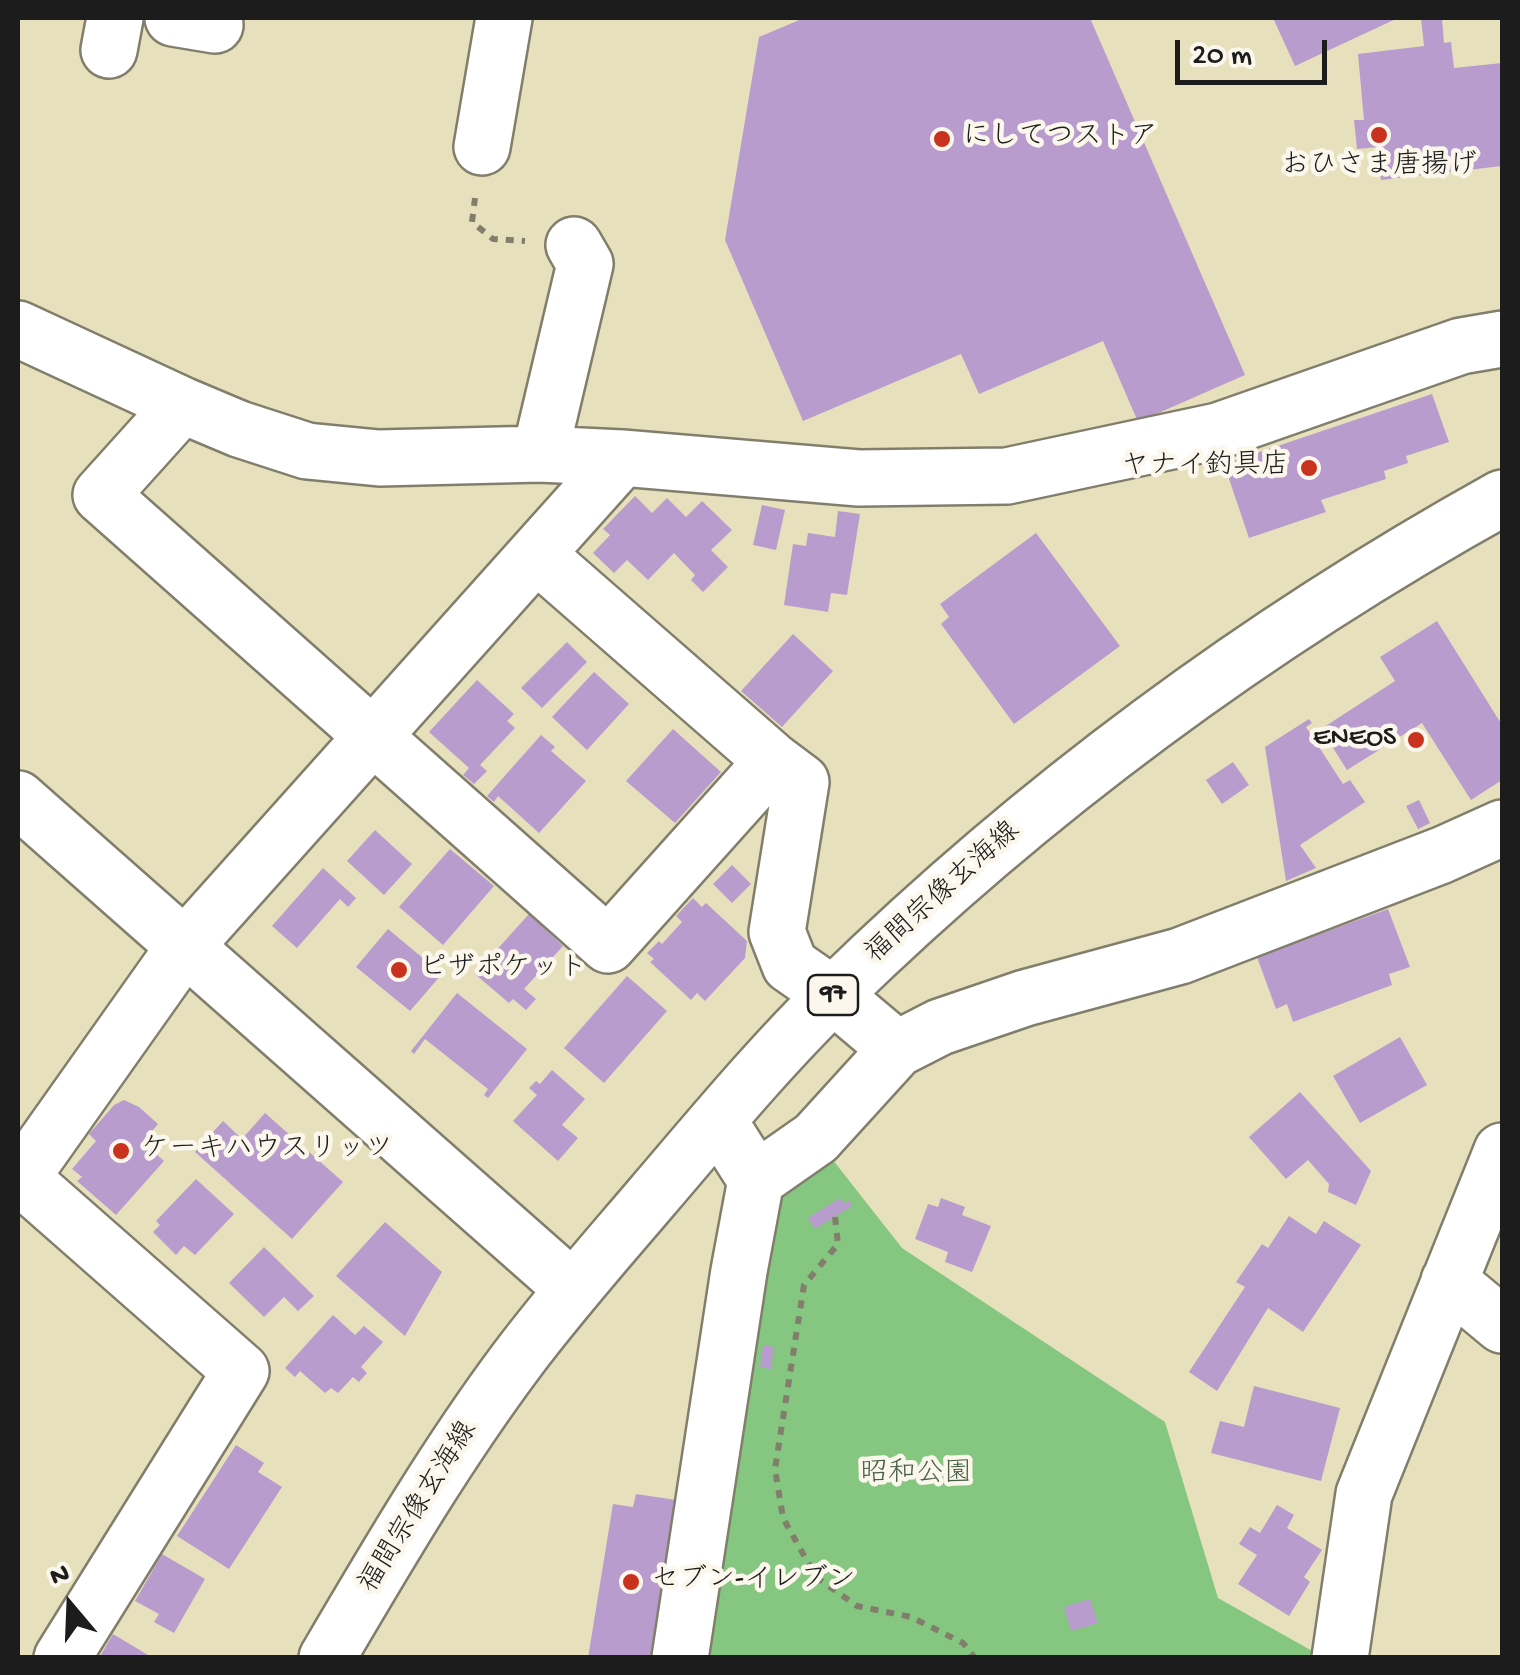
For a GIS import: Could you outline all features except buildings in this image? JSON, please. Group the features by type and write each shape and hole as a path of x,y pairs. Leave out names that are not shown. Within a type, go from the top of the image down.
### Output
{"street":[{"path":"482,147 504,18"},
{"path":"540,454 584,264 574,246"},
{"path":"18,329 182,406 307,450 379,458 540,454 622,458 859,478 1007,476 1218,431 1461,346 1502,339"},
{"path":"182,406 102,495 608,945 773,760"},
{"path":"62,1658 241,1371 18,1178 185,946 622,458"},
{"name":"福間宗像玄海線","path":"327,1658 426,1490 516,1362 573,1289 718,1120 833,995 956,879 1080,777 1212,679 1329,600 1502,498"},
{"path":"536,554 801,782 777,932 790,965 833,995 897,1050"},
{"path":"18,799 573,1289"},
{"path":"756,1180 816,1138 897,1050 940,1026 1180,956 1502,828"},
{"path":"680,1658 756,1180 718,1120"},
{"path":"1340,1658 1364,1494 1502,1151"},
{"path":"1449,1281 1502,1326"}],"path":[{"path":"482,147 472,222 493,239 574,246"},
{"path":"834,1217 838,1244 804,1285 776,1469 783,1518 816,1577 858,1606 911,1617 963,1643 974,1658"}],"green space":[{"name":"昭和公園","path":"829,1155 902,1248 1165,1422 1218,1598 1314,1652 1311,1658 706,1658 774,1193"}],"place":[{"name":"おひさま唐揚げ","path":"1379,135"},
{"name":"にしてつストア","path":"942,139"},
{"name":"ヤナイ釣具店","path":"1309,468"},
{"name":"ENEOS","path":"1416,740"},
{"name":"ピザポケット","path":"399,970"},
{"name":"ケーキハウスリッツ","path":"121,1151"},
{"name":"セブン-イレブン","path":"631,1582"}]}
